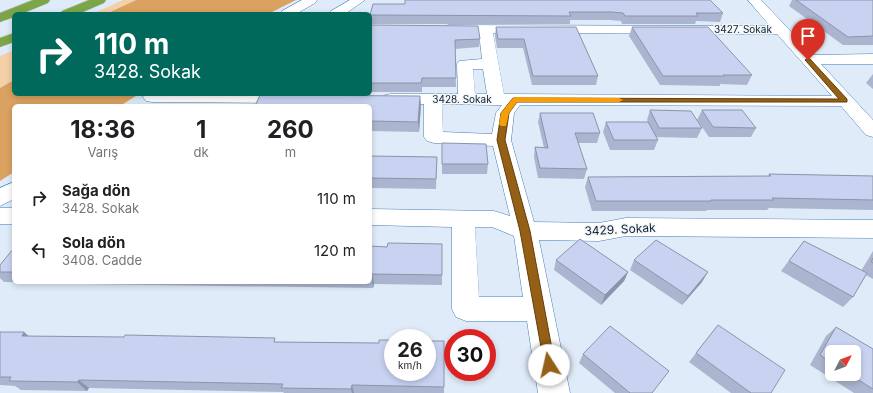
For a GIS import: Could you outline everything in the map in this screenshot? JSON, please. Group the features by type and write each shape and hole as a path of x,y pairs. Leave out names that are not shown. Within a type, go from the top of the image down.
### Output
{"highway":[{"path":"15,12 44,0"},
{"path":"72,12 100,0"},
{"path":"0,18 12,13"},
{"path":"0,43 12,38"}],"street":[{"path":"290,12 311,0"},
{"path":"339,12 360,0"},
{"path":"754,0 873,132"},
{"name":"3427. Sokak","path":"439,29 780,30"},
{"path":"485,29 490,64 506,100 501,140 525,231 554,393"},
{"path":"808,60 873,59"},
{"path":"467,99 465,64 490,64"},
{"path":"149,99 207,96 307,98"},
{"name":"3428. Sokak","path":"378,99 844,101"},
{"path":"433,99 434,137 501,140"},
{"path":"0,198 12,190"},
{"path":"0,216 12,216"},
{"name":"3429. Sokak","path":"372,217 494,219 525,231 599,232 626,227 873,229"},
{"path":"463,218 466,309 539,309"}],"shaded area":[{"path":"123,0 136,0 110,12 96,12"},
{"path":"136,0 296,0 272,12 110,12"},
{"path":"12,51 12,81 0,88 0,56"},
{"path":"12,81 12,96 136,96 123,104 12,104 12,173 0,181 0,88"}],"building":[{"path":"405,0 710,0 723,13 696,13 698,16 625,16 623,13 612,12 569,12 571,16 372,15 371,12 373,4 405,4"},
{"path":"796,0 873,0 873,36 848,37"},
{"path":"372,25 478,26 480,39 455,40 456,78 422,78 421,83 372,83"},
{"path":"496,27 576,27 598,76 533,76 524,39 498,39"},
{"path":"632,27 708,27 752,75 663,76"},
{"path":"260,96 420,96 418,122 372,121 372,104 256,104"},
{"path":"650,110 691,111 702,128 659,128"},
{"path":"702,110 742,110 756,128 713,127"},
{"path":"540,113 593,113 600,133 575,133 587,169 540,168 535,147 548,148"},
{"path":"606,122 648,122 658,140 614,140"},
{"path":"442,143 486,144 488,164 442,164"},
{"path":"372,156 437,157 436,179 372,178"},
{"path":"769,174 873,176 873,200 772,198 774,200 596,201 588,177 771,176"},
{"path":"580,239 628,272 605,295 556,260"},
{"path":"656,240 708,272 688,296 634,260"},
{"path":"804,241 867,273 853,297 789,261"},
{"path":"388,243 442,244 442,275 372,274 372,246 387,247"},
{"path":"12,250 12,272 0,272 0,265"},
{"path":"718,325 785,370 771,393 751,393 696,353"},
{"path":"610,326 669,371 652,393 630,393 583,354"},
{"path":"836,327 873,349 873,389 860,381 861,345 826,345"},
{"path":"0,332 24,332 22,336 124,337 125,335 275,338 274,342 379,343 379,340 384,340 384,381 436,381 436,341 444,341 444,387 352,385 351,389 281,388 283,384 79,380 77,382 9,381 11,377 0,377"},
{"path":"825,346 825,358 820,355"}],"slow traffic":[{"path":"503,124 505,113 515,100 619,100"}],"route":[{"path":"549,365 525,231 501,140 505,113 515,100 844,101 808,60"}]}
